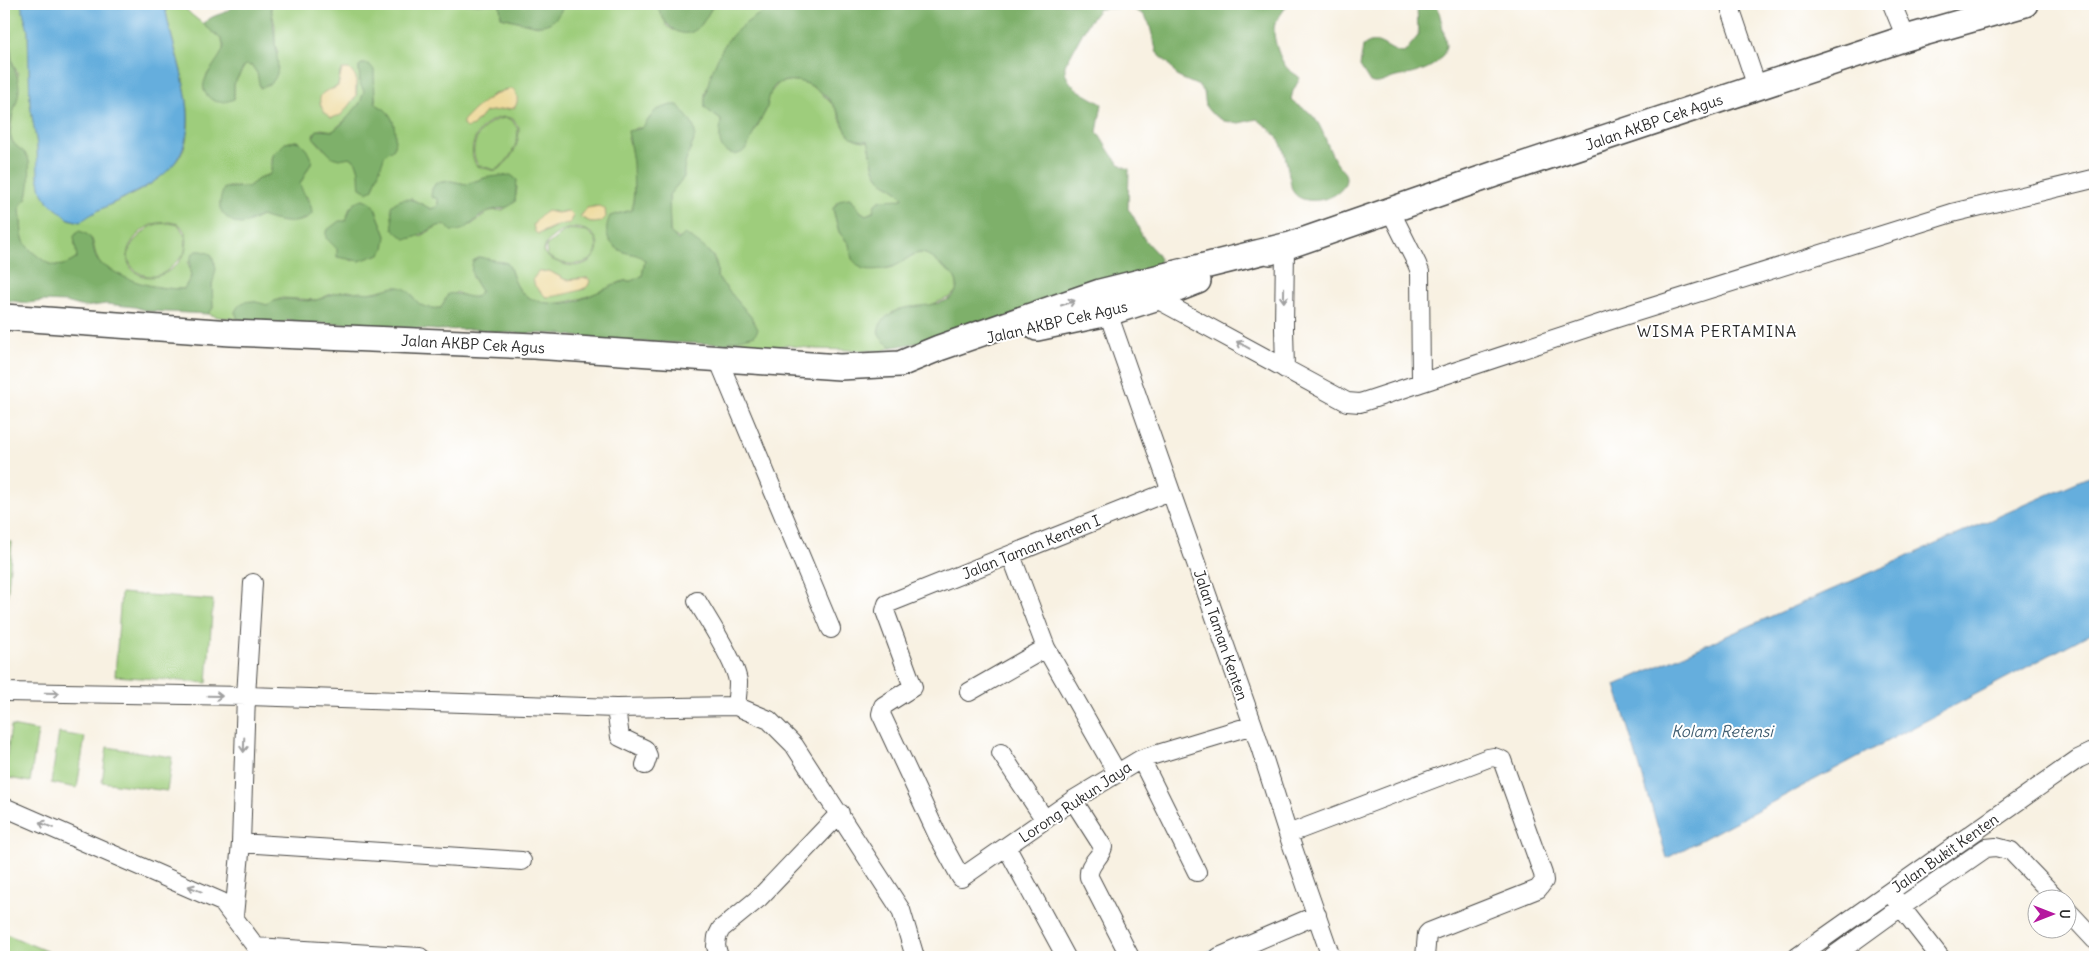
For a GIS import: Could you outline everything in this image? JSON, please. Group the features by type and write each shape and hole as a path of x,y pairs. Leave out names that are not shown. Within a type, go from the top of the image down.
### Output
{"main road":[{"name":"Jalan AKBP Cek Agus","path":"4,317 231,333 534,346 840,367 900,364 939,348 1100,292 1285,246 1391,212 1495,174 1906,38 2025,4"},
{"name":"Jalan AKBP Cek Agus","path":"939,348 1108,313 1155,298 1285,246"}],"street":[{"path":"1729,4 1757,87"},
{"path":"1892,4 1906,38"},
{"path":"1155,298 1348,402 1367,401 1614,319 1952,212 2093,179"},
{"path":"1391,212 1418,264 1420,272 1421,384"},
{"path":"1285,246 1285,369"},
{"name":"Jalan Taman Kenten","path":"1108,313 1253,725 1288,834 1331,957"},
{"path":"718,359 831,629"},
{"name":"Jalan Taman Kenten I","path":"962,878 938,836 881,714 883,706 912,687 885,611 886,606 891,602 1170,491"},
{"path":"1011,555 1046,648 1117,773"},
{"path":"234,916 241,843 246,696 253,583"},
{"path":"697,601 721,642 736,673 738,681 736,706"},
{"path":"970,692 1046,648"},
{"path":"4,692 246,696 616,708 736,706 770,720 794,746 840,813 901,910 915,957"},
{"path":"616,708 620,737 645,749 648,756 645,765"},
{"name":"Lorong Rukun Jaya","path":"962,878 1073,800 1140,759 1253,725"},
{"name":"Jalan Bukit Kenten","path":"1797,957 2078,759 2095,751"},
{"path":"1001,753 1045,820"},
{"path":"1288,834 1488,758 1494,757 1502,760 1543,874 1543,884 1538,889 1429,932 1426,937 1425,957"},
{"path":"1140,759 1198,872"},
{"path":"1073,800 1103,847 1090,868 1089,877 1130,957"},
{"path":"4,807 222,902 234,916 257,952 420,957"},
{"path":"718,957 716,946 717,937 721,929 758,898 840,813"},
{"path":"241,843 522,861"},
{"path":"1832,957 1900,907 1986,848 1996,846 2011,851 2046,888"},
{"path":"1007,848 1066,957"},
{"path":"1890,891 1900,907 1940,957"},
{"path":"1219,957 1317,915"},
{"path":"2076,920 2095,940"}],"green space":[{"path":"4,4 7,4 12,61 19,85 10,123 10,134 13,142 28,157 29,161 28,191 26,199 20,208 22,234 25,243 47,263 65,265 77,258 74,236 79,231 89,236 96,256 103,265 126,278 154,286 174,289 184,289 191,277 190,264 192,255 199,251 205,252 212,255 216,269 212,285 213,308 208,314 148,311 135,307 106,304 84,307 66,302 43,301 28,303 4,300"},
{"path":"8,4 21,4 28,30 30,104 37,145 38,176 41,190 48,202 69,219 79,222 150,185 171,167 180,156 186,140 188,121 187,101 165,4 183,4 192,15 221,40 223,52 208,73 205,85 207,94 234,99 234,84 245,65 252,66 257,73 278,53 275,45 275,25 270,4 500,4 501,17 538,26 564,4 659,4 658,6 667,26 673,30 687,32 701,25 714,4 811,4 799,10 779,8 758,15 728,40 705,93 705,108 721,120 721,128 755,131 766,110 769,94 779,83 799,81 816,89 835,108 844,128 851,136 855,139 868,141 877,175 883,182 899,192 904,199 897,200 866,215 860,211 851,198 837,202 833,209 839,232 849,244 852,259 863,269 885,269 893,267 913,255 927,254 954,275 957,283 956,291 950,297 928,306 899,309 892,313 878,331 881,338 893,347 882,351 815,349 786,345 776,347 727,344 733,341 751,317 717,277 717,266 709,252 677,238 670,232 669,195 684,177 683,168 694,140 651,116 642,128 635,128 628,139 631,147 634,174 632,210 617,214 625,252 640,255 645,261 642,276 637,279 622,282 596,293 562,303 539,302 529,298 520,290 507,263 479,257 472,277 481,291 476,297 469,298 456,292 441,308 428,309 421,306 406,290 392,288 369,293 347,291 331,294 317,300 281,298 267,305 251,301 235,312 238,319 218,317 208,314 213,308 212,285 215,262 188,262 191,276 184,289 174,289 138,283 115,275 99,262 92,239 74,243 77,250 77,258 60,266 47,263 28,248 22,235 20,209 26,196 25,153 15,145 10,134 18,74 12,61","holes":["365,64 374,87 376,104 386,111 393,121 373,189 360,184 358,169 353,159 329,153 313,137 314,133 321,129 333,131 354,112 362,99 364,91 360,83 359,67","340,72 357,85 356,96 344,111 322,94 338,86","507,89 510,109 497,109 485,112 473,126 464,120 492,95","506,117 513,119 519,128 518,141 513,153 506,163 495,171 477,166 473,158 474,142 483,127 498,118","300,142 312,161 300,184 301,191 309,199 307,219 284,221 261,216 248,223 228,187 248,187 271,172 271,159 285,143","488,177 496,177 517,187 515,201 503,210 489,211 471,225 439,225 420,237 410,198 431,209 438,207 438,199 432,189 436,183 451,181 466,184","595,206 605,209 593,223 580,217 587,209","350,207 375,208 386,236 352,261 326,238 346,221","551,211 558,213 565,211 574,216 570,223 558,225 542,233","169,222 179,224 186,235 186,246 182,257 175,266 165,273 153,277 142,276 132,269 128,262 129,247 143,230 156,223","569,228 584,230 593,235 597,242 597,250 593,258 585,264 574,266 549,258 544,252 546,244 557,234","549,271 566,280 588,278 585,289 546,297 535,286"]},
{"path":"234,4 270,4 278,70 273,81 260,88 257,73 252,66 245,65 234,84 234,99 217,102 205,93 204,87 205,80 224,46 221,39 203,24 212,17 226,11"},
{"path":"500,4 564,4 559,15 552,21 538,25 501,17"},
{"path":"659,4 714,4 701,25 694,31 681,33 669,26 664,20 660,13"},
{"path":"811,4 1286,4 1275,24 1274,35 1277,48 1285,65 1300,78 1291,99 1309,112 1319,124 1334,159 1345,174 1344,185 1332,196 1324,199 1307,200 1299,198 1292,189 1283,149 1272,131 1257,119 1239,123 1224,121 1211,113 1206,107 1204,92 1199,86 1178,77 1169,64 1157,53 1149,23 1143,14 1128,7 1099,9 1088,23 1065,65 1065,72 1068,79 1077,89 1102,104 1097,132 1115,159 1129,169 1128,209 1133,215 1141,234 1160,259 1158,266 941,339 893,347 881,338 879,333 881,323 885,318 898,310 942,302 950,298 955,293 957,282 950,273 924,253 915,254 894,266 876,270 863,269 852,259 849,244 839,232 833,209 837,204 842,199 851,198 860,211 866,215 873,212 875,204 881,200 903,199 896,190 883,182 877,175 868,141 849,135 836,109 826,96 813,86 798,81 782,82 774,87 766,110 747,148 740,153 730,153 722,148 720,139 721,120 705,108 706,92 715,63 732,36 748,22 766,11 777,8 794,9"},
{"path":"1417,4 1437,4 1446,43 1444,54 1434,65 1427,69 1380,83 1370,82 1360,66 1363,46 1374,41 1404,53 1418,36"},
{"path":"361,64 369,64 374,70 375,101 391,117 395,132 394,148 385,154 373,189 367,192 360,188 359,171 354,160 350,157 339,159 332,157 313,137 317,130 333,131 343,123 360,103 364,91 360,83 359,67"},
{"path":"671,105 678,105 691,122 695,133 693,144 685,163 684,177 669,195 670,232 678,240 685,234 708,251 716,263 717,277 751,317 758,329 755,335 727,344 601,341 562,334 504,333 475,329 437,330 354,324 303,323 289,320 283,323 267,323 238,319 235,312 241,304 248,301 267,305 274,301 286,299 309,301 341,292 372,292 396,287 405,289 424,306 441,308 448,294 476,297 481,291 472,273 473,261 479,257 507,263 521,291 534,300 543,302 569,303 577,301 624,281 631,281 642,276 645,261 614,246 608,237 607,227 610,216 632,210 634,194 633,163 628,131 642,128 656,110"},
{"path":"506,118 512,120 518,129 517,141 509,158 495,170 478,165 474,149 479,134 491,123 498,119"},
{"path":"296,141 304,146 312,161 300,184 311,206 312,214 300,221 294,222 274,220 261,216 242,224 226,217 220,208 224,188 248,187 261,177 269,175 273,155 285,143"},
{"path":"511,175 517,180 515,202 505,208 489,211 462,230 451,231 446,225 441,225 417,237 405,239 393,229 391,206 396,202 406,199 431,209 438,206 438,199 431,197 432,189 436,183 451,181 466,184 488,177"},
{"path":"363,199 370,202 375,208 386,236 384,249 380,254 359,261 337,257 337,249 326,238 326,231 339,221 346,221 353,205"},
{"path":"169,223 179,225 186,238 185,253 162,274 144,275 136,271 130,264 128,256 130,247 149,228 156,224"},
{"path":"570,229 587,231 595,238 597,248 589,261 572,264 562,263 547,255 546,246 563,232"},
{"path":"4,541 12,542 4,635"},
{"path":"121,593 213,600 207,683 115,676"},
{"path":"11,726 38,731 30,782 4,777"},
{"path":"59,733 85,737 77,788 51,783"},
{"path":"107,747 172,757 167,791 102,782"},
{"path":"4,933 60,957 4,957"}],"sand":[{"path":"342,69 349,69 356,77 356,96 341,115 331,118 323,110 320,99 325,92 338,86"},
{"path":"513,89 517,96 517,103 514,108 485,112 473,126 466,128 463,125 463,121 484,102 496,94"},
{"path":"599,206 605,209 606,217 601,222 593,223 580,217 587,208"},
{"path":"547,211 557,213 569,211 574,216 570,223 558,225 538,234 535,232 533,225"},
{"path":"549,271 566,280 588,278 590,281 588,286 580,290 546,297 535,286 533,279 538,272"}],"water":[{"path":"21,4 165,4 186,96 188,119 185,141 176,161 159,178 80,222 69,219 48,202 41,190 38,176 37,145 30,104 28,30"},
{"name":"Kolam Retensi","path":"2095,474 2095,631 1667,858 1615,685"}],"waterway":[{"path":"1201,957 1218,950"}],"district":[{"name":"WISMA PERTAMINA","path":"1717,331"}]}
